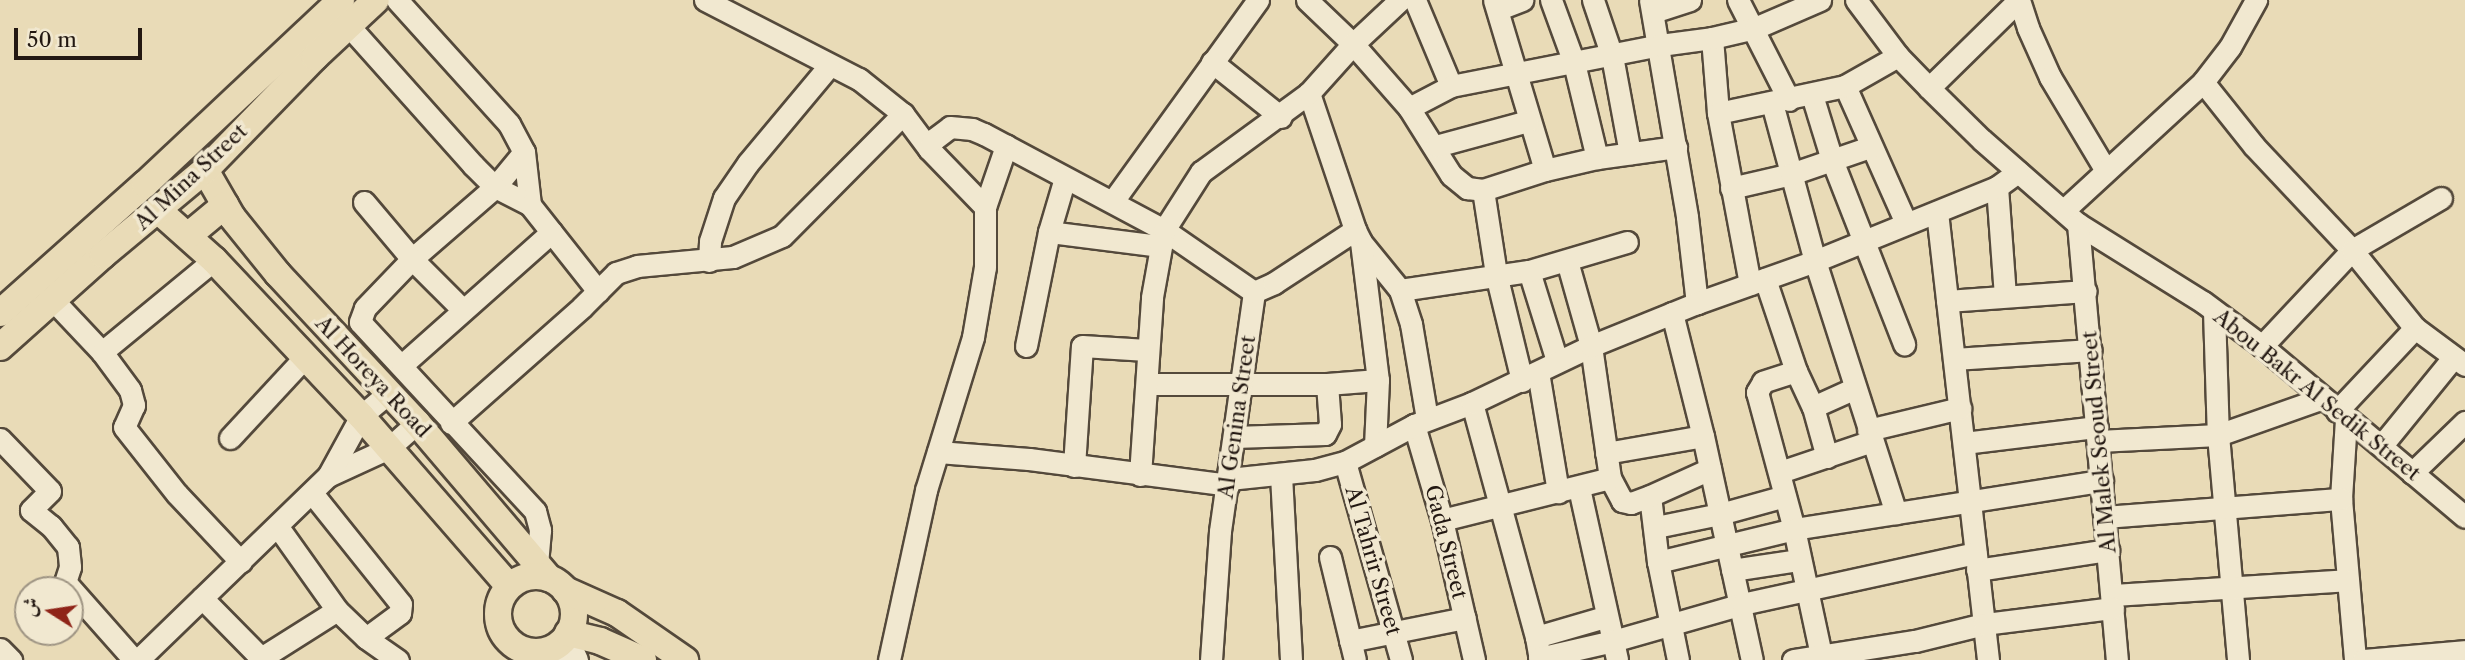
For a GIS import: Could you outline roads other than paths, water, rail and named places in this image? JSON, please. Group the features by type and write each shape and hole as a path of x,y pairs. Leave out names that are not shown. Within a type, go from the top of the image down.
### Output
{"main road":[{"name":"Al Mina Street","path":"0,313 344,13 376,0"},
{"name":"Al Mina Street","path":"0,347 52,299 205,170 344,13"},
{"name":"Al Horeya Road","path":"205,170 225,205 278,274 417,423 550,577"},
{"path":"189,234 225,205"},
{"name":"Al Horeya Road","path":"159,211 189,234 361,416 509,586"},
{"path":"643,660 600,641 554,648 502,648 498,607 509,586 533,576 550,577 626,618 685,660"},
{"path":"550,577 573,612 554,648"}],"street":[{"path":"705,0 829,66 859,79 903,114 929,149 985,206"},
{"path":"1113,201 1258,0"},
{"path":"1307,0 1353,44 1409,108 1436,146 1451,176 1467,188 1483,190 1545,170 1597,158 1676,146"},
{"path":"1140,475 1147,350 1162,238 1201,173 1281,117 1309,93 1353,44 1401,0"},
{"path":"1415,0 1451,86"},
{"path":"1522,0 1497,4 1518,74 1528,121 1545,170"},
{"path":"1550,0 1574,63 1597,158"},
{"path":"1593,0 1612,56 1630,153"},
{"path":"1690,0 1651,6 1676,146 1697,303"},
{"path":"1738,0 1755,27 1780,102 1791,174 1815,261 1896,513"},
{"path":"1409,108 1451,86 1660,45 1712,38 1755,27 1820,0"},
{"name":"Abou Bakr Al Sedik Street","path":"1856,0 1898,56 1929,88 2018,172 2071,217 2262,345 2412,473 2461,506"},
{"path":"1929,88 2019,0 2028,28 2050,76 2105,169"},
{"path":"2071,217 2105,169 2203,82 2230,47 2256,0"},
{"path":"405,3 509,124 524,152 530,205"},
{"path":"344,13 495,187 530,205 598,291"},
{"path":"1712,38 1718,113 1731,188 1758,281 1813,407 1827,457"},
{"path":"1718,113 1780,102 1845,86 1898,56"},
{"path":"1212,62 1281,117"},
{"path":"709,261 709,241 724,198 748,163 829,66"},
{"path":"2203,82 2253,146 2351,250 2416,328 2459,361 2382,445"},
{"path":"1845,86 1906,223"},
{"path":"1309,93 1358,236 1378,380 1376,446"},
{"path":"1812,95 1832,160 1904,344"},
{"path":"451,423 598,291 607,279 625,269 709,261 749,251 782,236 903,114"},
{"path":"1436,146 1528,121"},
{"path":"929,149 939,134 957,127 972,129 1113,201 1162,238 1254,292 1358,236"},
{"path":"889,660 926,490 973,337 985,267 985,206 1006,146"},
{"path":"1731,188 1791,174 1870,147"},
{"path":"524,152 495,187 412,259 365,308 360,318 361,326 402,365 451,423 535,511 550,577"},
{"path":"938,452 1029,459 1140,475 1228,482 1315,470 1345,462 1420,422 1472,403 1591,346 1937,212 1997,187 2018,172"},
{"path":"1026,346 1049,232 1065,177"},
{"path":"1997,187 2005,296"},
{"path":"1483,190 1496,274 1568,490 1615,650"},
{"path":"2262,345 2351,250 2441,198"},
{"path":"364,202 412,259 463,310"},
{"path":"1937,212 1988,660"},
{"name":"Al Malek Seoud Street","path":"2071,217 2086,291 2117,660"},
{"path":"402,365 552,232"},
{"path":"1049,232 1162,238"},
{"path":"1358,236 1400,289 1529,271 1627,242"},
{"path":"102,352 214,260"},
{"path":"1567,261 1591,346 1610,478 1622,501 1631,503 1710,469"},
{"path":"1529,271 1558,361"},
{"name":"Gada Street","path":"1400,289 1411,324 1420,422 1474,660"},
{"path":"1947,301 2086,291"},
{"name":"Al Genina Street","path":"1211,660 1214,582 1244,382 1254,292"},
{"path":"52,299 102,352 132,395 134,405 124,427 177,494 241,562"},
{"path":"2214,311 2218,435 2238,660"},
{"path":"1672,313 1742,604 1752,660"},
{"path":"1964,443 2098,434 2218,435 2335,409 2416,328"},
{"path":"1074,466 1082,346 1147,350"},
{"path":"1954,359 2091,350"},
{"path":"230,438 305,357"},
{"path":"1796,371 1763,382 1757,392 1794,529 1821,657"},
{"path":"1147,384 1327,384 1378,380"},
{"path":"1234,437 1325,434 1330,424 1327,384"},
{"path":"1813,407 1855,388"},
{"path":"0,439 50,491 31,510 65,541 71,567 65,582 136,660 312,494 328,476 361,416 388,393"},
{"path":"1472,403 1502,506 1538,652"},
{"path":"1780,472 1827,457 1870,436 1960,408"},
{"path":"2335,409 2355,660"},
{"path":"2412,473 2465,422"},
{"path":"328,476 389,448 417,423"},
{"path":"1606,453 1703,436"},
{"name":"Al Tahrir Street","path":"1345,462 1401,660"},
{"path":"1281,475 1291,660"},
{"path":"1442,520 1610,478"},
{"path":"1658,562 1794,529 2102,481"},
{"path":"312,494 401,604 400,613 366,638"},
{"path":"1650,496 1656,527 1658,562 1678,660"},
{"path":"1656,527 1720,514 1786,496"},
{"path":"2105,517 2341,499"},
{"path":"278,527 337,610 385,657"},
{"path":"1538,652 1615,650 1671,623 1806,589 1977,562 2108,550"},
{"path":"1329,557 1353,650 1393,633 1465,618"},
{"path":"1732,570 1799,560"},
{"path":"1793,660 1917,650 1984,624 2112,601 2231,588 2348,580"},
{"path":"202,598 260,659 337,610"},
{"path":"1538,652 1605,617"},
{"path":"554,648 578,660"},
{"path":"0,649 11,660"},
{"path":"2362,660 2465,652"}]}
